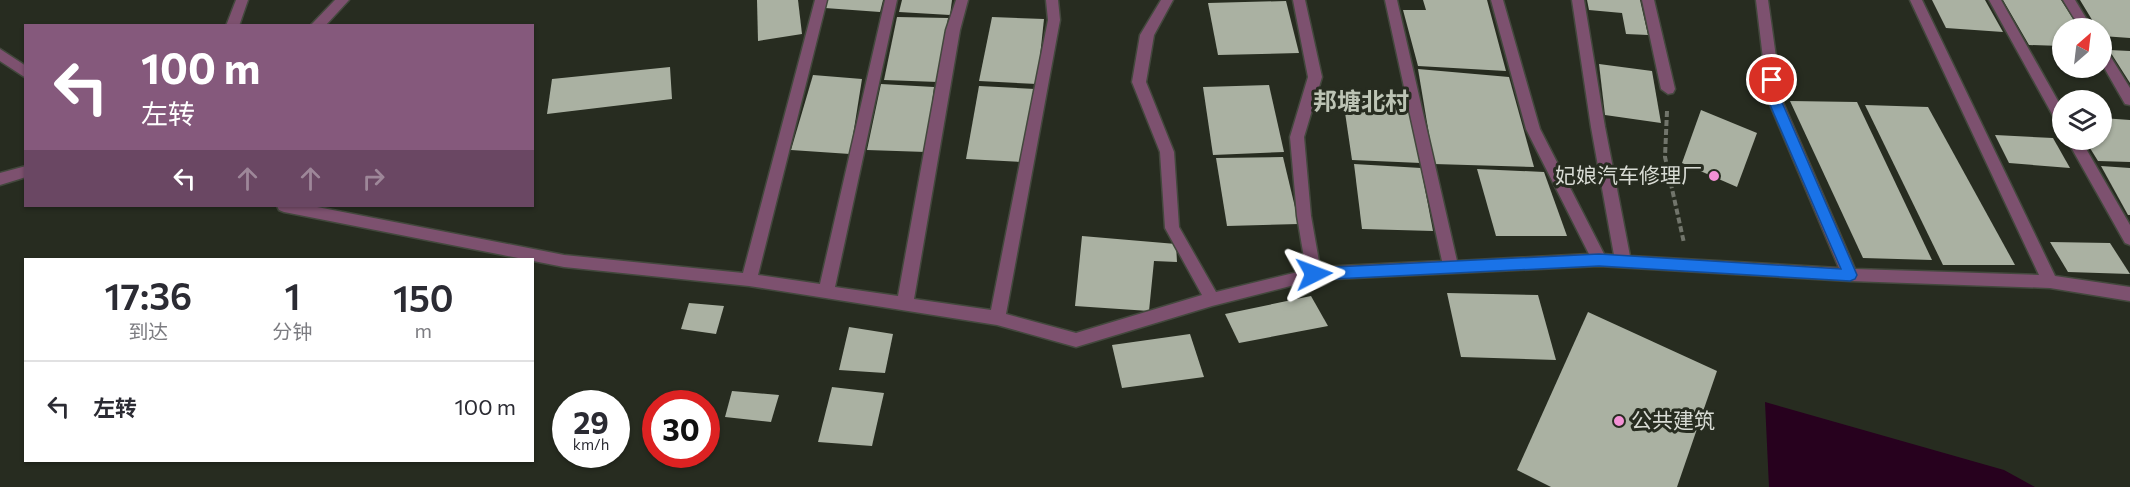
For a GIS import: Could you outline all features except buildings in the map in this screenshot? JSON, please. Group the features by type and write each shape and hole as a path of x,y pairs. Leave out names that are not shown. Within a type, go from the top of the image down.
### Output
{"street":[{"path":"233,24 242,0"},
{"path":"318,24 343,0"},
{"path":"749,280 821,0"},
{"path":"826,291 891,0"},
{"path":"905,303 953,30 962,0"},
{"path":"997,318 1054,20 1052,0"},
{"path":"1167,0 1147,35 1139,82 1167,152 1172,228 1212,299"},
{"path":"1299,0 1315,77 1296,137 1304,216 1314,274"},
{"path":"1391,0 1451,267"},
{"path":"1497,0 1533,129 1599,260"},
{"path":"1578,0 1598,128 1623,261"},
{"path":"1648,0 1668,89"},
{"path":"1762,0 1774,100 1850,275"},
{"path":"1916,0 2050,282"},
{"path":"1995,0 2052,101"},
{"path":"2069,0 2080,18"},
{"path":"0,54 24,72"},
{"path":"2112,70 2130,100"},
{"path":"2080,150 2130,239"},
{"path":"0,179 24,172"},
{"path":"289,207 564,261 749,280 997,318 1076,340 1212,299 1314,274 1599,260 1850,275 2050,282 2130,294"}],"path":[{"path":"1668,89 1665,157 1689,266"}],"shaded area":[{"path":"1765,402 2004,470 2035,487 1769,487"}],"place":[{"name":"妃娘汽车修理厂","path":"1714,176"},
{"name":"公共建筑","path":"1619,421"}],"district":[{"name":"邦塘北村","path":"1361,102"}],"route":[{"path":"1314,274 1599,260 1850,275 1774,100 1772,80"}]}
